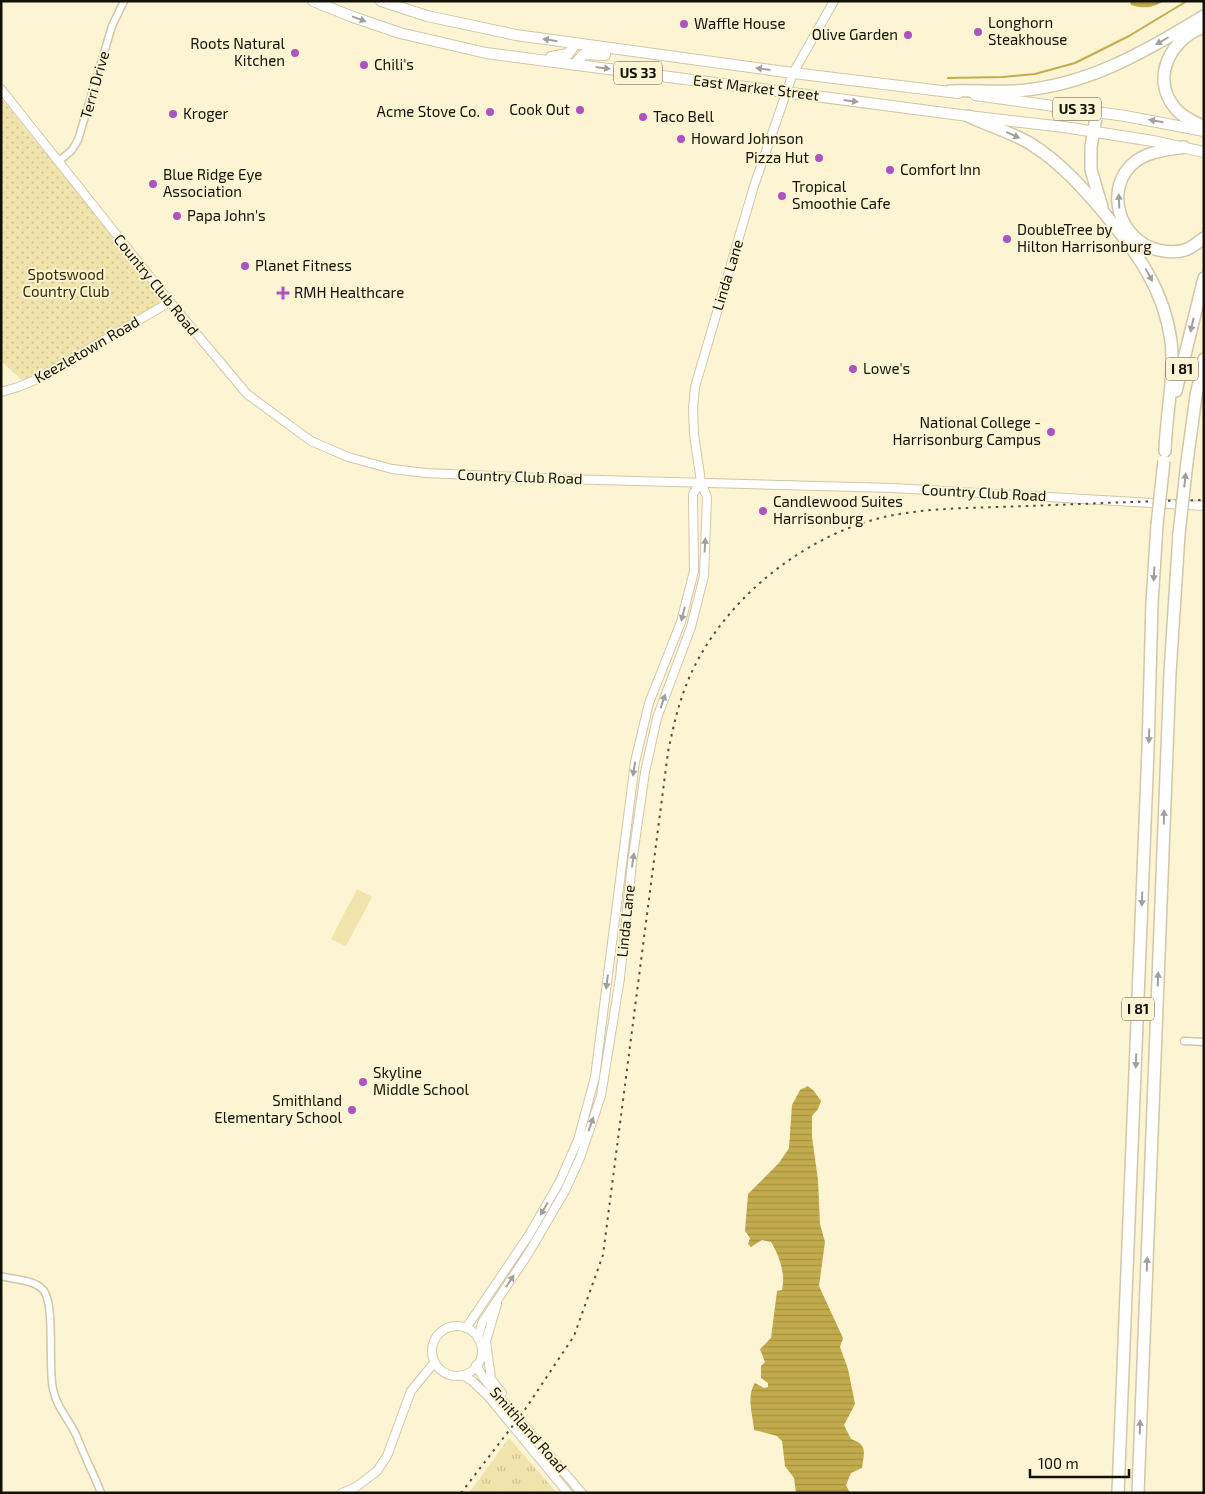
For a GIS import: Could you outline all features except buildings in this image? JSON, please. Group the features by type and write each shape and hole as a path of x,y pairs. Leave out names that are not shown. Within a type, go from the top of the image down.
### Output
{"highway":[{"name":"East Market Street","path":"314,1 352,17 400,33 466,49 574,65 1093,131 1204,152"},
{"name":"East Market Street","path":"381,1 427,16 473,27 575,44 950,92 1204,129"},
{"path":"950,92 1026,90 1054,86 1082,78 1127,60 1204,16"},
{"path":"1204,27 1186,35 1174,47 1166,63 1164,79 1166,93 1174,106 1185,118 1204,129"},
{"path":"523,58 563,56 568,54 575,44"},
{"path":"574,65 584,54 612,56 622,50"},
{"path":"1097,112 1093,131 1091,170 1103,212"},
{"path":"968,116 1018,137 1046,154 1071,176 1103,212 1143,263 1156,290 1167,321 1172,351 1165,456"},
{"path":"1184,147 1159,151 1136,161 1129,168 1120,186 1118,207 1122,220 1132,236 1152,248 1172,252 1185,250 1204,238"},
{"name":"I 81","path":"1118,1493 1149,731 1152,602 1157,525 1173,403 1204,278"},
{"name":"I 81","path":"1138,1493 1170,673 1179,534 1196,396 1204,359"},
{"path":"1191,436 1204,386"}],"street":[{"name":"Terri Drive","path":"58,162 72,150 80,135 112,26 124,1"},
{"name":"Linda Lane","path":"478,1338 482,1324 528,1254 565,1190 580,1158 601,1096 620,978 632,864 645,772 657,718 691,627 704,576 707,497 701,482 693,416 697,378 754,186 792,73 834,1"},
{"name":"Country Club Road","path":"1,89 170,302 247,394 311,440 348,457 392,469 426,473 563,479 892,488 1204,506"},
{"name":"Keezletown Road","path":"1,392 36,380 170,302"},
{"name":"Linda Lane","path":"466,1328 529,1235 559,1183 578,1140 595,1078 635,762 649,703 681,622 694,571 693,494 701,482"},
{"path":"1184,1041 1204,1042"},
{"path":"1,1276 35,1284 46,1295 50,1323 50,1362 53,1392 61,1411 77,1436 101,1493"},
{"path":"500,1296 486,1342 492,1379 537,1441"},
{"path":"458,1326 466,1328 478,1338 481,1346 481,1355 472,1370 462,1375 447,1374 434,1363 432,1350 434,1342 442,1331 458,1326"},
{"path":"342,1493 356,1487 377,1471 391,1447 411,1392 434,1363"},
{"name":"Smithland Road","path":"476,1365 484,1379 582,1493"},
{"path":"423,1377 440,1369"},
{"name":"Smithland Road","path":"462,1375 471,1380 487,1395 568,1493"}],"green space":[{"name":"Spotswood Country Club","path":"1,98 166,303 23,381 1,361"},
{"path":"357,889 372,897 346,946 331,939"},
{"path":"509,1438 557,1493 469,1493"}],"shaded area":[{"path":"1130,1 1164,1 1152,6 1140,7 1131,5"},
{"path":"808,1086 821,1101 818,1109 812,1116 812,1137 818,1180 820,1224 825,1242 819,1286 843,1338 840,1347 848,1369 855,1404 844,1425 851,1439 860,1444 864,1450 862,1468 851,1473 846,1485 850,1493 796,1493 794,1478 785,1466 782,1441 777,1436 754,1430 751,1406 752,1388 755,1383 764,1388 768,1387 768,1383 761,1378 761,1366 765,1362 760,1349 771,1338 777,1291 782,1290 783,1278 777,1253 771,1242 762,1240 751,1247 748,1244 750,1238 745,1231 748,1194 779,1163 789,1148 792,1105 800,1090"}],"waterway":[{"path":"948,78 1003,77 1035,74 1075,63 1129,36 1187,1"}],"railway":[{"path":"461,1493 524,1411 574,1336 603,1255 668,752 678,708 687,683 702,653 721,624 744,598 770,574 830,536 861,523 927,510 1204,500"}],"place":[{"name":"Waffle House","path":"684,24"},
{"name":"Longhorn Steakhouse","path":"978,32"},
{"name":"Olive Garden","path":"908,35"},
{"name":"Roots Natural Kitchen","path":"295,53"},
{"name":"Chili's","path":"364,65"},
{"name":"Cook Out","path":"580,110"},
{"name":"Acme Stove Co.","path":"490,112"},
{"name":"Kroger","path":"173,114"},
{"name":"Taco Bell","path":"643,117"},
{"name":"Howard Johnson","path":"681,139"},
{"name":"Pizza Hut","path":"819,158"},
{"name":"Comfort Inn","path":"890,170"},
{"name":"Blue Ridge Eye Association","path":"153,184"},
{"name":"Tropical Smoothie Cafe","path":"782,196"},
{"name":"Papa John's","path":"177,216"},
{"name":"DoubleTree by Hilton Harrisonburg","path":"1007,239"},
{"name":"Planet Fitness","path":"245,266"},
{"name":"RMH Healthcare","path":"283,293"},
{"name":"Lowe's","path":"853,369"},
{"name":"National College - Harrisonburg Campus","path":"1051,432"},
{"name":"Candlewood Suites Harrisonburg","path":"763,511"},
{"name":"Skyline Middle School","path":"363,1082"},
{"name":"Smithland Elementary School","path":"352,1110"}]}
